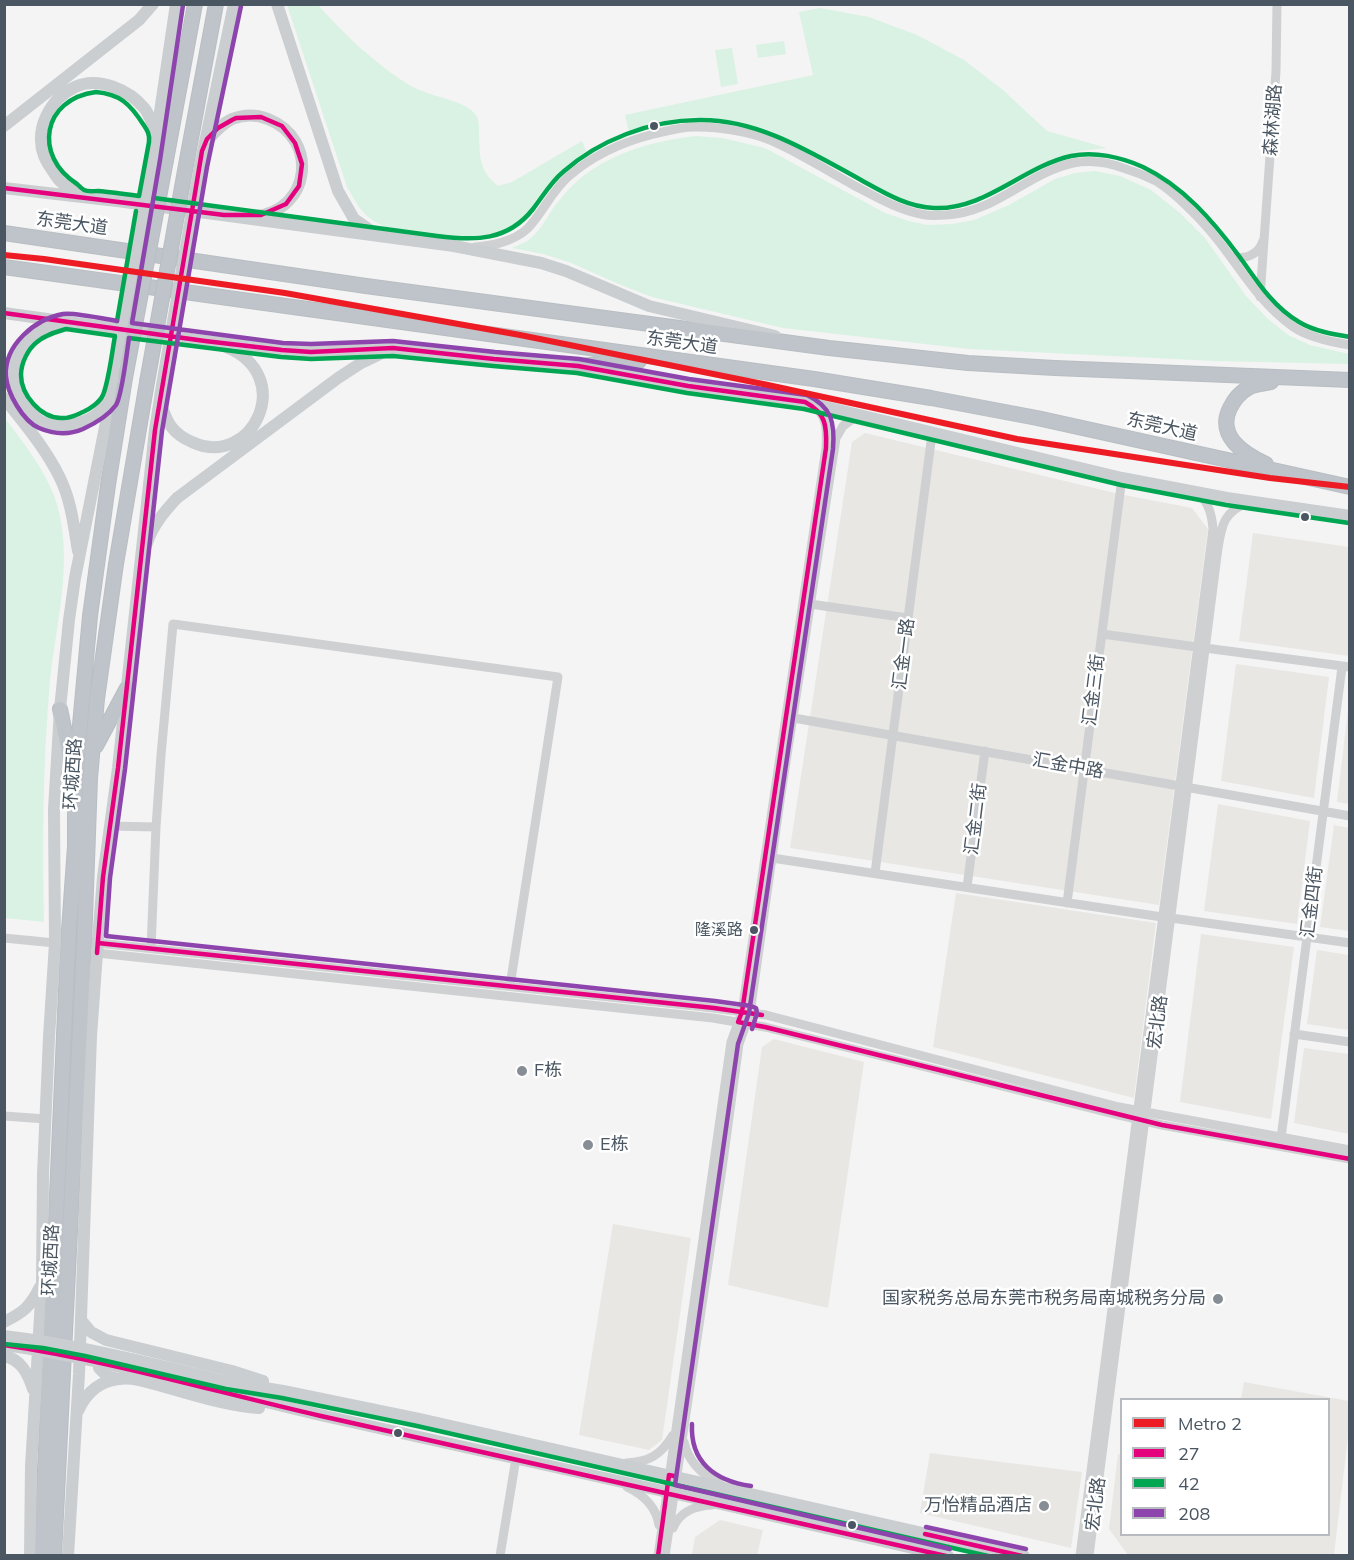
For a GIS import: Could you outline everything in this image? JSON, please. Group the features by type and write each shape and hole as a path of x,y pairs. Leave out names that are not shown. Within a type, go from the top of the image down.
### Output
{"highway":[{"name":"环城西路","path":"42,1556 67,968 75,846 75,779 90,616 120,377 160,159 195,4"},
{"name":"环城西路","path":"54,1556 92,753 116,564 147,382 193,165 216,4"},
{"name":"东莞大道","path":"4,233 366,286 829,348 1012,366 1350,380"},
{"name":"东莞大道","path":"4,267 814,379 931,398 1048,421 1350,487"},
{"path":"578,366 667,359"},
{"path":"1284,473 1257,460 1237,446 1226,429 1226,416 1234,399 1249,387 1290,377"},
{"path":"92,753 127,688"},
{"path":"60,709 75,779"}],"main road":[{"path":"4,126 139,20 153,4"},
{"path":"160,159 157,134 176,4"},
{"path":"205,143 234,4"},
{"path":"277,4 338,191 354,219 378,235"},
{"path":"82,197 60,181 44,157 41,138 44,120 51,107 63,95 76,86 91,83 113,86 127,92 145,109 157,134"},
{"path":"68,1556 81,1320 91,1036 97,948 159,400 193,165 205,143 218,128 245,115 260,116 276,122 291,135 296,143 303,166 300,184 292,198 280,209 242,218"},
{"path":"4,188 464,248 541,263 650,306 829,348"},
{"path":"4,313 214,342 311,352 393,348 578,366 687,386 805,402 1122,478 1197,493 1350,516"},
{"path":"65,321 45,328 32,336 23,346 16,360 13,375 18,394 28,409 41,421 60,426 75,424 94,416 110,400"},
{"path":"159,400 166,421 183,438 200,446 217,448 237,441 250,430 260,414 264,395 261,378 253,364 239,352 214,342"},
{"path":"142,555 151,531 177,498 339,378 361,363 393,348"},
{"path":"30,1556 34,1394 42,1283 46,1119 55,943 54,839 60,709 69,621 79,559 110,400 120,377"},
{"path":"4,398 45,452 61,479 70,507 79,559"},
{"path":"4,1322 22,1313 34,1300 42,1283"},
{"path":"81,1320 91,1332 106,1340 232,1371 284,1391"},
{"path":"4,1322 13,1327 17,1334 16,1346 4,1354"},
{"path":"4,1336 87,1349 228,1388 290,1408 948,1556"},
{"path":"4,1345 86,1358 228,1388 284,1391 419,1419 1024,1556"},
{"path":"124,1345 104,1348 99,1357 99,1368 107,1376 135,1379 256,1408 290,1408"},
{"path":"4,1354 21,1365 28,1374 34,1394"},
{"path":"76,1414 91,1390 119,1378"}],"street":[{"name":"森林湖路","path":"1260,297 1276,71 1277,4"},
{"path":"464,248 485,246 510,239 526,230 547,200 567,178 591,159 620,145 674,129 696,127 724,129 768,139 889,205 928,216 971,211 1004,197 1052,170 1073,163 1095,161 1122,167 1156,182 1187,206 1212,232 1260,297 1293,328 1313,336 1350,345"},
{"path":"1230,256 1248,257 1262,245 1265,236"},
{"path":"746,1012 826,448 827,431 821,413 816,407 805,402"},
{"path":"658,1556 664,1537 722,1169 742,1023 746,1012 772,858 789,718 810,604 836,438 843,426 858,415"},
{"name":"汇金一路","path":"875,873 932,434"},
{"name":"汇金三街","path":"1066,903 1122,478"},
{"name":"宏北路","path":"1080,1556 1141,1116 1201,647 1213,529 1209,508 1202,496 1197,493"},
{"name":"宏北路","path":"1201,647 1224,520 1229,513 1250,501"},
{"path":"810,604 908,618"},
{"path":"151,948 160,755 173,624 558,677 510,986"},
{"path":"1102,634 1346,667"},
{"name":"汇金四街","path":"1281,1138 1323,811 1346,667"},
{"name":"汇金中路","path":"789,718 1350,816"},
{"name":"汇金二街","path":"967,887 985,752"},
{"path":"110,826 156,827"},
{"path":"772,858 1167,918 1350,943"},
{"path":"4,938 55,943"},
{"path":"97,948 151,948 746,1012 1141,1116 1350,1150"},
{"path":"97,948 713,1018 765,1028 1141,1116 1350,1159"},
{"path":"1294,1034 1350,1042"},
{"path":"4,1116 46,1119"},
{"name":"宏北路","path":"1089,1556 1141,1116"},
{"path":"618,1464 654,1457 679,1431"},
{"path":"679,1431 688,1456 698,1469 710,1479 728,1488"},
{"path":"500,1556 516,1458"},
{"path":"612,1479 635,1490 654,1508 664,1537 666,1556"},
{"path":"664,1537 683,1513 706,1505 725,1504"}],"shaded area":[{"path":"865,433 1119,494 1192,508 1208,529 1159,905 790,848 852,442"},
{"path":"1253,533 1349,547 1349,656 1239,641"},
{"path":"1236,664 1329,677 1314,798 1221,781"},
{"path":"1349,702 1350,804 1337,802"},
{"path":"1218,804 1310,821 1297,924 1204,911"},
{"path":"1334,825 1349,828 1349,931 1320,927"},
{"path":"956,893 1156,923 1134,1098 933,1047"},
{"path":"1201,934 1294,947 1271,1119 1180,1102"},
{"path":"1317,950 1349,955 1349,1030 1307,1024"},
{"path":"774,1039 864,1062 828,1308 728,1285 762,1047"},
{"path":"1304,1048 1349,1054 1349,1134 1294,1123"},
{"path":"613,1224 691,1238 662,1440 649,1450 579,1435"},
{"path":"1244,1382 1349,1401 1349,1428 1334,1555 1128,1555 1109,1529 1118,1454 1120,1454 1120,1536 1330,1536 1330,1398 1241,1398"},
{"path":"930,1453 1082,1472 1071,1548 920,1513"},
{"path":"720,1520 763,1530 757,1555 692,1555 695,1537"}],"green space":[{"path":"287,5 318,5 357,45 403,81 471,110 478,120 483,168 498,186 512,182 582,141 586,151 550,183 521,221 505,231 465,238 382,226 364,212 347,187"},
{"path":"820,8 869,17 917,35 964,60 1003,90 1047,131 1107,148 1079,151 1052,159 1000,188 969,202 928,206 893,196 771,131 744,124 689,117 629,132 625,115 813,75 799,12"},
{"path":"784,41 786,54 758,58 756,45"},
{"path":"732,48 738,84 721,87 715,50"},
{"path":"696,136 722,138 765,148 885,213 927,225 974,220 1009,205 1055,179 1075,173 1095,171 1120,176 1151,190 1180,213 1205,238 1246,296 1267,318 1288,335 1310,345 1349,354 1349,364 1215,361 969,349 783,328 652,297 569,262 512,248 532,237 568,190 600,165 614,157 646,146"},
{"path":"5,418 30,452 52,490 57,503 63,537 63,577 50,680 46,741 43,831 44,922 5,918"}],"metro line":[{"name":"2","path":"4,255 285,293 520,335 768,385 1017,439 1270,478 1350,487"}],"transit line":[{"name":"208","path":"183,5 160,160 132,323 283,343 393,341 579,359 689,379 807,395 822,405 830,417 833,449 749,1013 738,1044 675,1485 950,1549"},
{"name":"208","path":"241,6 207,167 162,431 125,769 110,878 106,936 751,1006 756,1008 757,1013 752,1029"},
{"name":"42","path":"96,92 112,95 124,101 148,132 149,142 139,196 84,190 63,172 54,159 49,144 50,130 55,117 64,105 78,97 96,92"},
{"name":"27","path":"261,117 282,126 295,143 302,164 299,186 286,204 261,215 224,215 192,211 202,151 207,139 218,128 236,118 261,117"},
{"name":"42","path":"154,198 437,236 477,238 502,233 523,220 559,176 593,150 609,141 644,128 681,121 721,121 763,131 803,148 896,198 914,205 934,208 953,207 970,202 1053,161 1071,156 1098,155 1135,163 1171,184 1208,217 1281,309 1311,328 1350,337"},
{"name":"27","path":"4,188 192,211"},
{"name":"42","path":"117,321 136,211"},
{"name":"27","path":"97,953 103,877 118,768 155,430 192,211"},
{"name":"27","path":"4,313 282,350 311,352 393,348 578,366 688,386 805,402 812,406 824,421 826,448 742,1012 738,1022 1162,1125 1350,1159"},
{"name":"208","path":"117,321 63,314 42,321 23,335 10,354 6,376 9,390 17,406 33,424 50,432 72,432 88,427 116,405 129,338"},
{"name":"42","path":"66,329 115,336 102,398 86,411 64,418 46,414 34,404 24,390 21,370 28,352 34,345 47,336 66,329"},
{"name":"42","path":"129,338 281,357 311,359 393,356 577,373 687,393 804,409 1121,485 1226,505 1349,523"},
{"name":"27","path":"98,943 762,1015"},
{"name":"42","path":"4,1344 85,1356 226,1389 282,1398 417,1426 988,1556"},
{"name":"27","path":"4,1345 84,1359 321,1416 946,1556"},
{"name":"208","path":"692,1424 695,1449 707,1467 726,1480 751,1486"},
{"name":"27","path":"658,1556 669,1475 674,1476"},
{"name":"208","path":"926,1527 1026,1549"},
{"name":"27","path":"925,1534 1022,1556"}],"place":[{"name":"隆溪路","path":"754,930"},
{"name":"F栋","path":"522,1071"},
{"name":"E栋","path":"588,1145"},
{"name":"国家税务总局东莞市税务局南城税务分局","path":"1218,1299"},
{"name":"万怡精品酒店","path":"1044,1506"}]}
